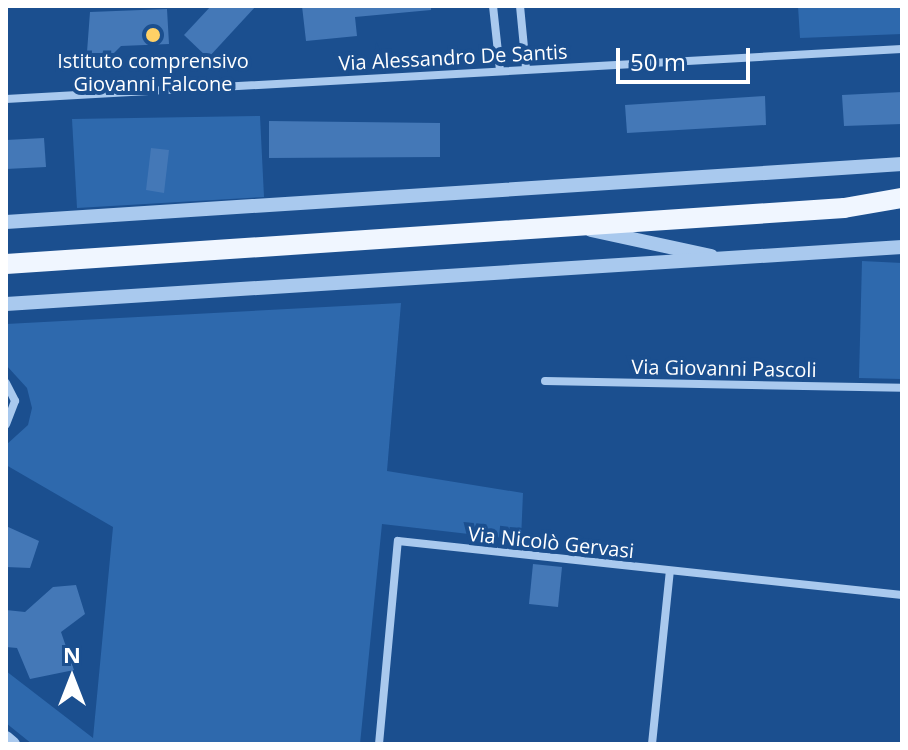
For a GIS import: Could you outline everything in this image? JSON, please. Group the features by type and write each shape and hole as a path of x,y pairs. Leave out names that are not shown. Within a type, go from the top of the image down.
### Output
{"main road":[{"path":"6,264 844,208 902,198"},
{"path":"844,208 902,211"}],"street":[{"path":"493,6 500,70"},
{"path":"520,6 526,68"},
{"name":"Via Alessandro De Santis","path":"6,99 902,49"},
{"path":"6,222 902,164"},
{"path":"575,227 729,260"},
{"path":"6,304 902,247"},
{"name":"Via Giovanni Pascoli","path":"545,381 902,388"},
{"path":"6,383 15,401 6,424"},
{"name":"Via Nicolò Gervasi","path":"379,744 398,541 902,595"},
{"path":"652,744 670,571"},
{"path":"6,738 13,744"}],"shaded area":[{"path":"798,6 902,6 902,34 800,38"},
{"path":"260,116 264,197 77,208 72,119"},
{"path":"862,261 902,263 902,379 859,378"},
{"path":"401,303 387,471 523,493 521,540 382,524 360,744 32,744 6,723 6,671 93,738 113,527 6,465 6,445 28,425 32,408 27,388 6,365 6,324"}],"building":[{"path":"211,6 256,6 208,58 184,35"},
{"path":"302,6 431,6 431,10 355,17 357,36 306,41"},
{"path":"167,9 169,44 121,46 101,66 87,52 90,12"},
{"path":"902,92 902,124 844,126 842,95"},
{"path":"765,96 766,125 627,133 625,105"},
{"path":"269,121 440,123 440,157 269,158"},
{"path":"44,138 46,167 6,169 6,140"},
{"path":"151,148 169,150 164,193 146,190"},
{"path":"6,526 39,541 30,568 6,567"},
{"path":"533,564 562,567 558,607 529,604"},
{"path":"76,585 85,614 61,632 74,670 30,679 17,648 6,647 6,610 25,612 53,587"}],"place":[{"name":"Istituto comprensivo Giovanni Falcone","path":"153,35"}]}
